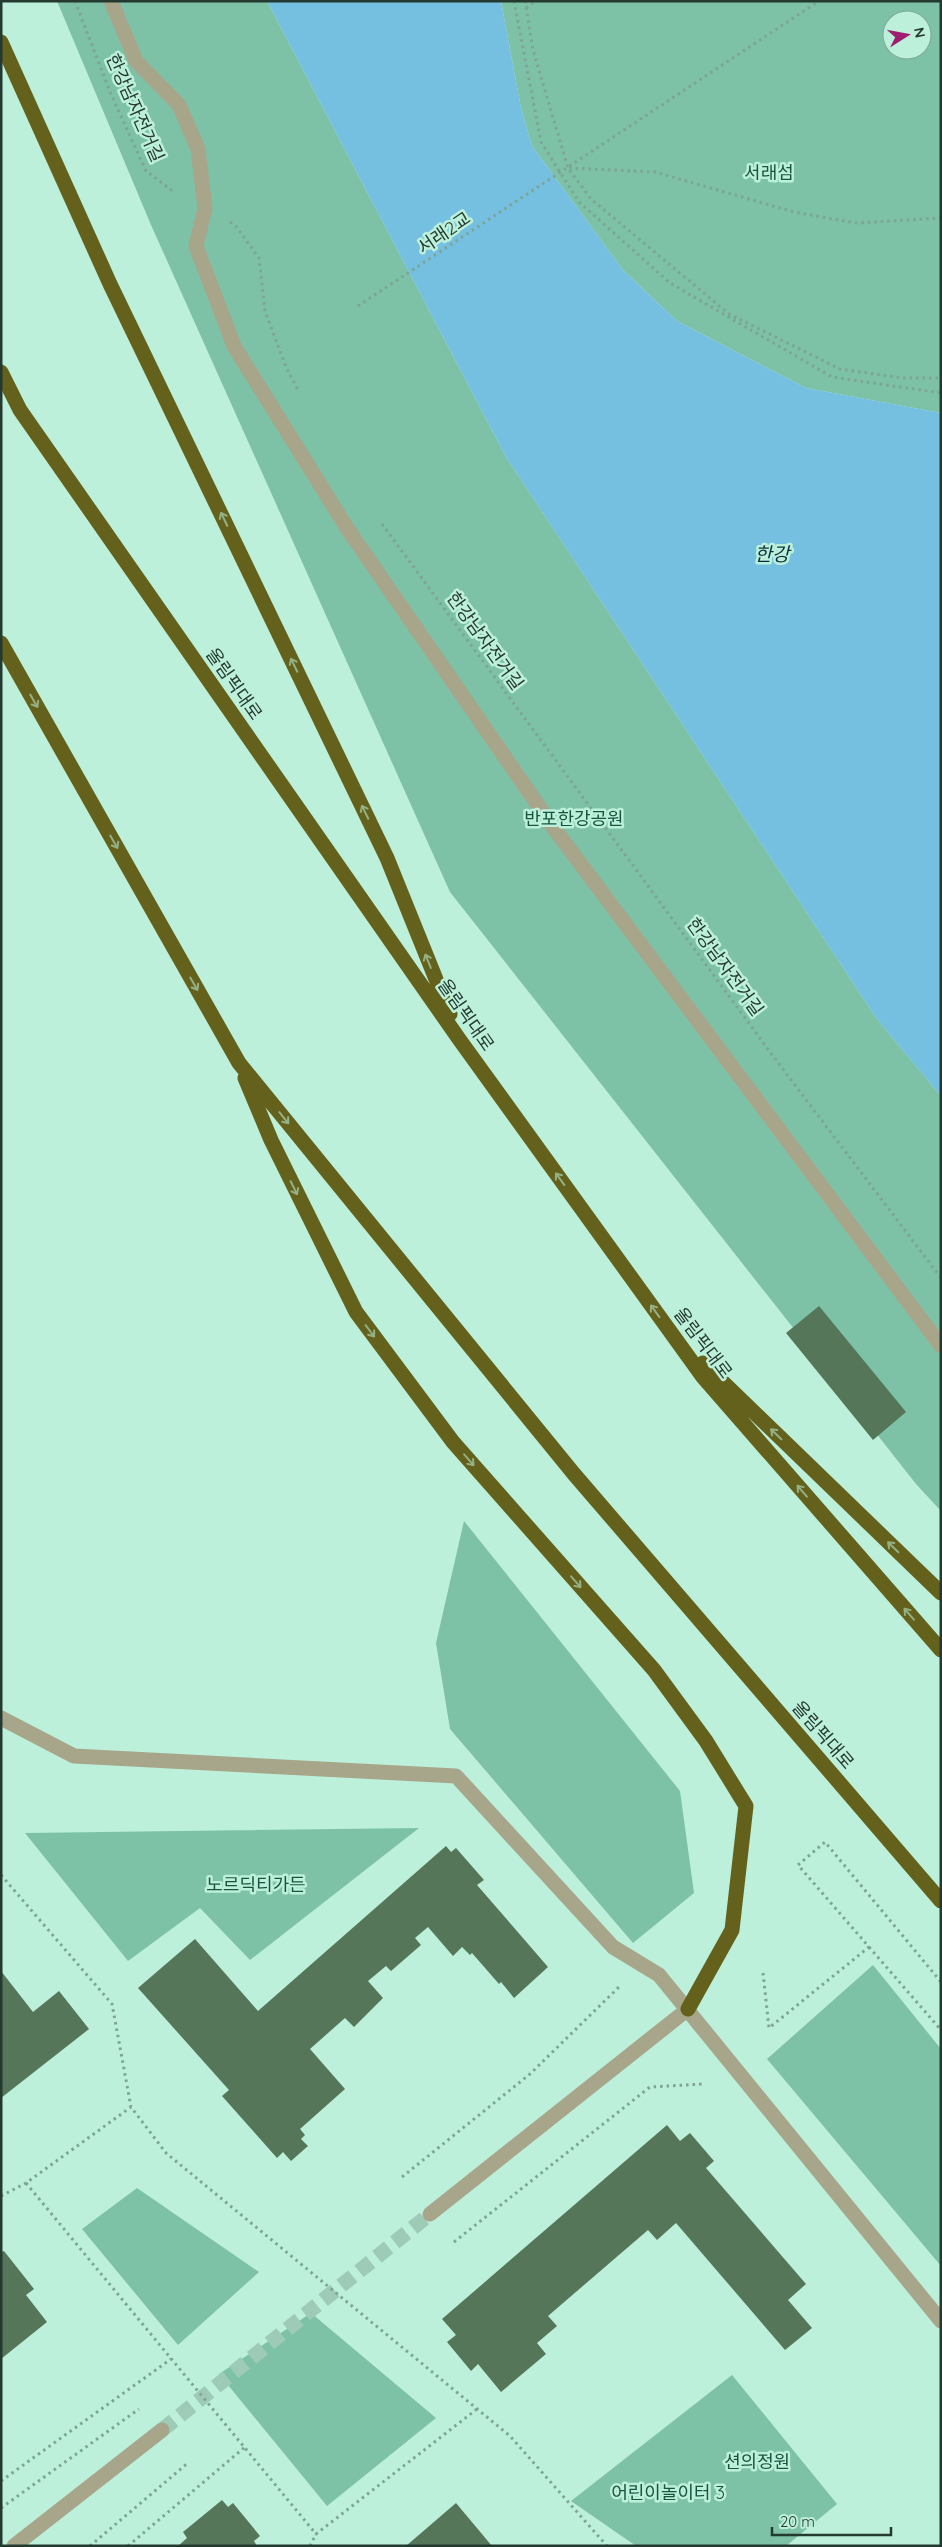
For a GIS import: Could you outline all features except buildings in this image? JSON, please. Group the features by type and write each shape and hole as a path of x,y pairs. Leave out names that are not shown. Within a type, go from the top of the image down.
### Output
{"highway":[{"path":"1,42 115,293 387,858 460,1039"},
{"name":"올림픽대로","path":"1,372 20,410 460,1039 703,1377 941,1650"},
{"name":"올림픽대로","path":"1,643 239,1063 574,1474 941,1901"},
{"path":"1,653 20,676"},
{"path":"239,1063 271,1140 356,1312 453,1442 654,1670 706,1741 746,1806 732,1930 688,2009"},
{"path":"670,1332 941,1593"}],"street":[{"path":"111,1 136,61 179,105 198,149 205,208 196,246 234,346 348,528 553,827 941,1346"},
{"path":"1,1718 74,1756 456,1776 613,1947 660,1975 941,2321"},
{"path":"430,2214 688,2009"},
{"path":"14,2546 162,2430"}],"path":[{"name":"한강남자전거길","path":"74,1 110,92 146,171 166,187 235,225 259,258 265,311 286,367 300,393"},
{"path":"514,1 540,142 579,202 670,283 832,377 941,393"},
{"path":"525,1 533,50 568,168 591,199 729,314 840,369 903,378 941,378"},
{"path":"526,8 536,1"},
{"name":"서래2교","path":"358,306 819,1"},
{"path":"568,168 655,172 794,212 856,223 941,218"},
{"name":"한강남자전거길","path":"376,516 773,1056 941,1278"},
{"path":"941,1982 825,1842 798,1865 941,2030"},
{"path":"1,1875 112,2004 130,2108 166,2153 510,2436 607,2546"},
{"path":"763,1973 769,2028 869,1947"},
{"path":"402,2177 530,2074 625,1980"},
{"path":"454,2242 650,2087 702,2084"},
{"path":"1,2196 26,2183 130,2108"},
{"path":"26,2183 316,2534"},
{"path":"1,2481 172,2359"},
{"path":"1,2508 145,2404"},
{"path":"310,2546 316,2534 477,2409"},
{"path":"128,2546 245,2447"},
{"path":"90,2546 189,2462"}],"green space":[{"name":"반포한강공원","path":"57,1 267,1 506,457 877,1019 941,1096 941,1511 916,1484 450,892 151,225"},
{"name":"서래섬","path":"501,1 941,1 941,413 806,388 677,321 623,270 532,146 521,108"},
{"path":"464,1521 680,1791 694,1893 633,1943 450,1729 436,1643"},
{"name":"노르딕티가든","path":"419,1828 250,1960 200,1908 128,1961 25,1833"},
{"path":"873,1965 941,2049 941,2266 767,2059"},
{"path":"137,2188 259,2272 178,2345 82,2229"},
{"path":"311,2313 436,2418 327,2506 219,2374"},
{"path":"732,2375 837,2504 786,2546 636,2546 571,2501"}],"water":[{"name":"한강","path":"267,1 501,1 521,108 532,146 623,270 677,321 806,388 941,413 941,1096 877,1019 506,457"}],"tunnel":[{"path":"162,2430 430,2214"}],"park label":[{"name":"션의정원","path":"757,2462"},
{"name":"어린이놀이터 3","path":"668,2493"}]}
